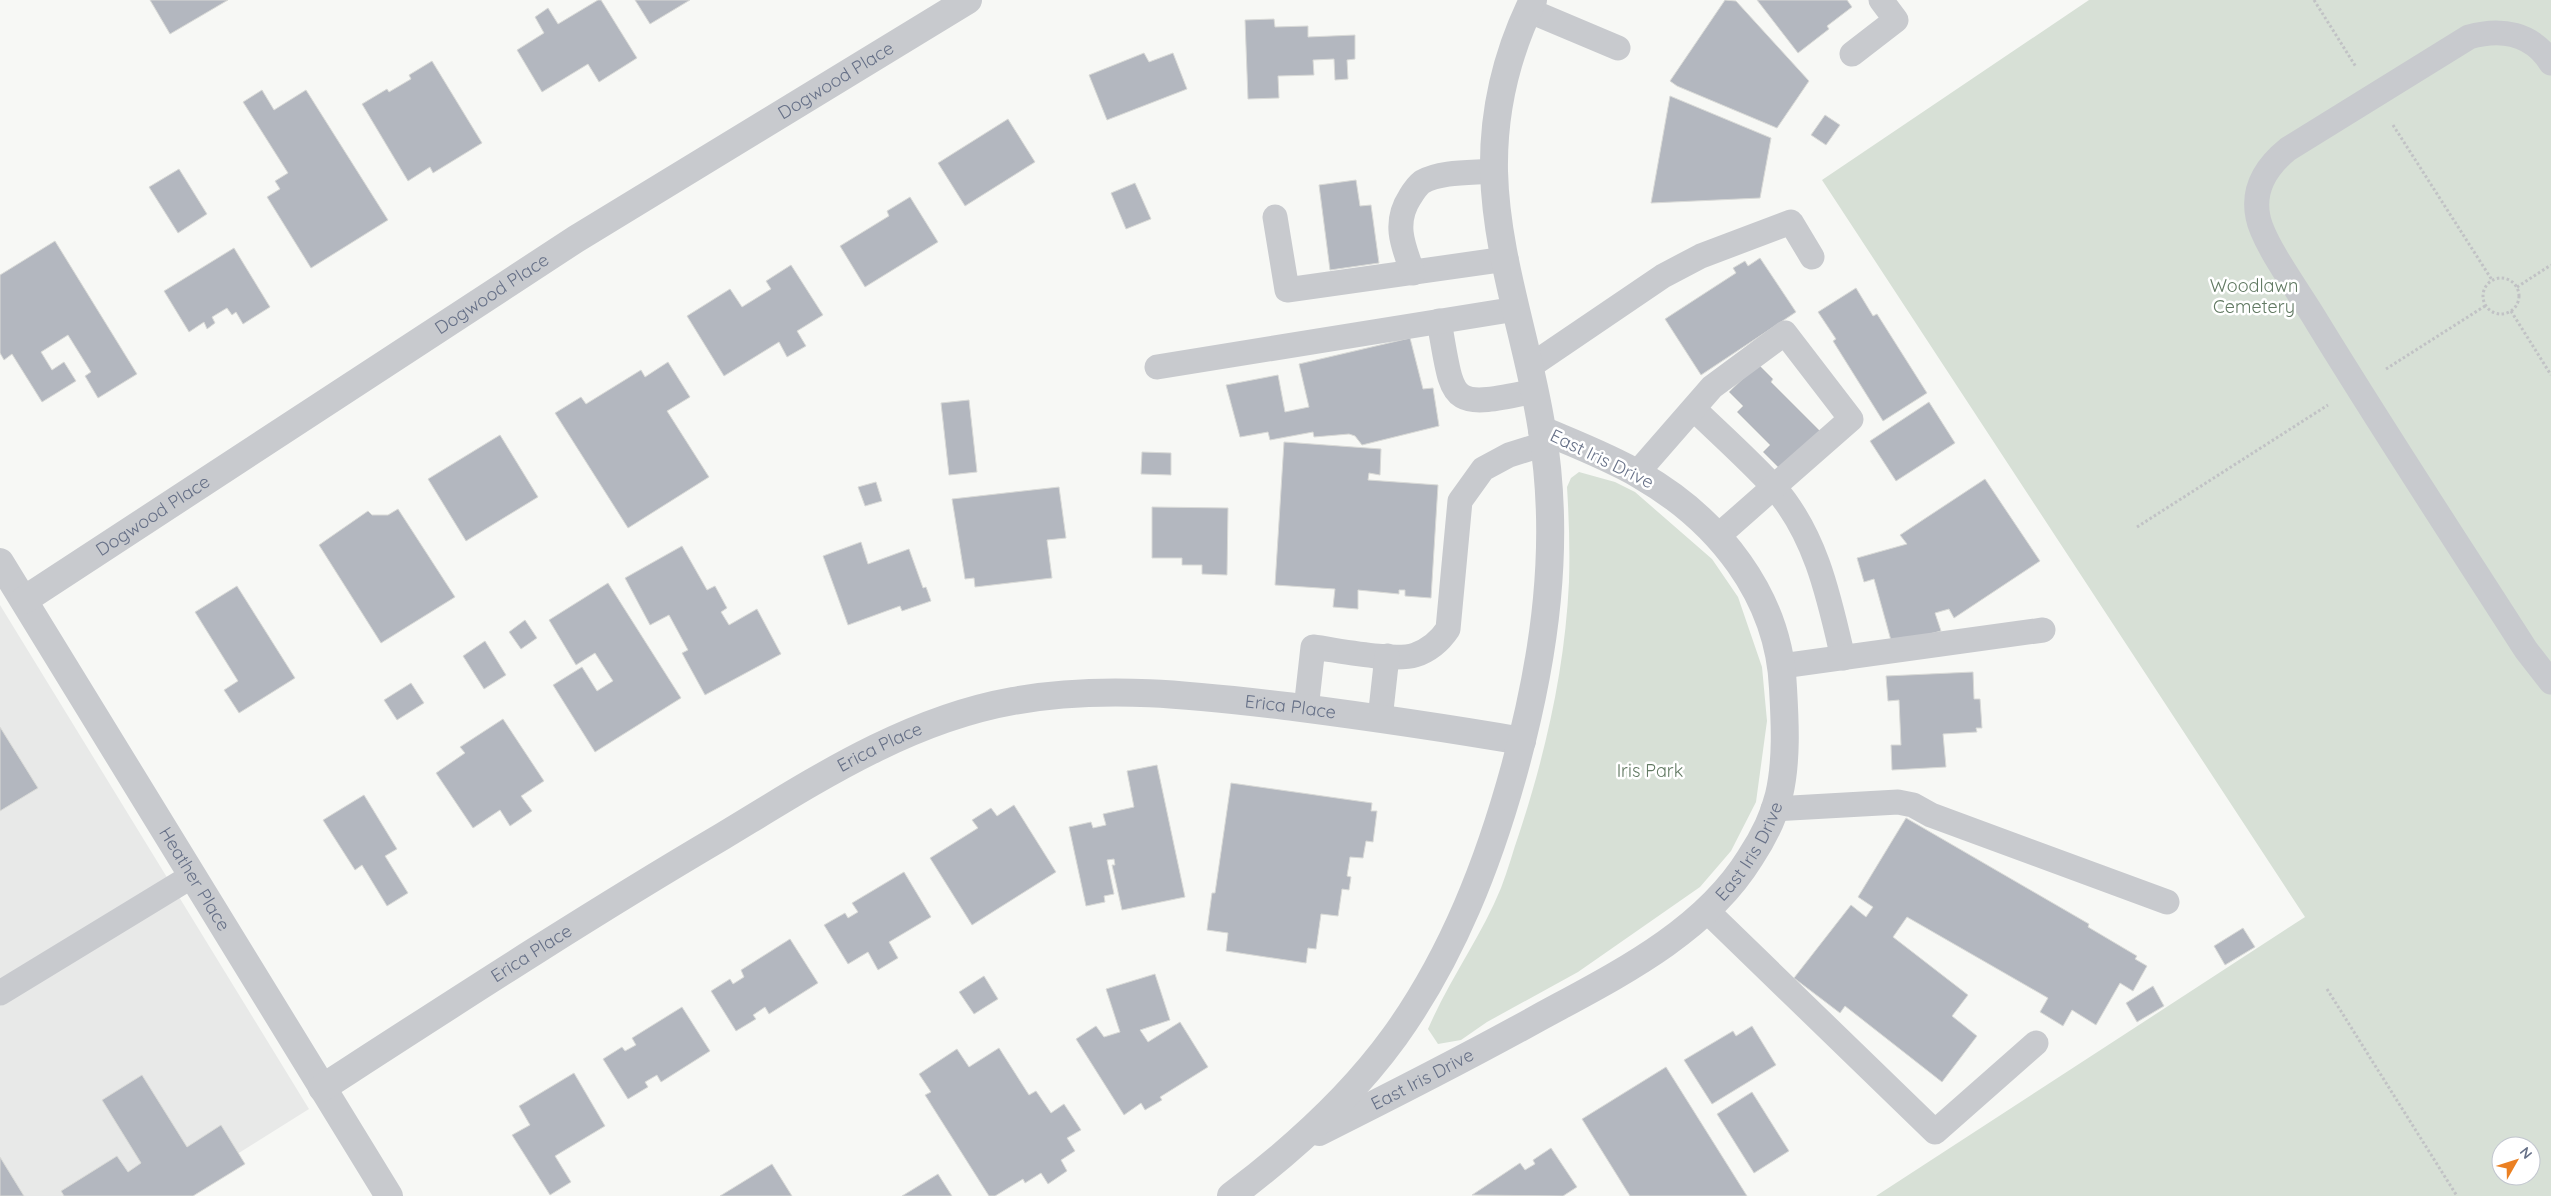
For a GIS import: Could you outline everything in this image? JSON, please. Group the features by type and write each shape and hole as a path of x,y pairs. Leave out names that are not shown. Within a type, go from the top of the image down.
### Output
{"street":[{"name":"Dogwood Place","path":"24,600 576,240 968,0"},
{"name":"East Iris Drive","path":"1231,1196 1296,1143 1340,1101 1395,1036 1430,979 1460,924 1485,867 1522,741 1539,665 1547,614 1550,570 1548,476 1532,379 1506,260 1494,171 1499,102 1507,67 1530,5"},
{"name":"East Iris Drive","path":"1296,1143 1442,1071 1613,977 1653,951 1706,910 1750,859 1779,796 1785,727 1782,666 1774,631 1764,604 1746,572 1718,536 1684,504 1637,473 1543,437"},
{"name":"Heather Place","path":"0,562 389,1196"},
{"name":"Erica Place","path":"322,1088 532,952 824,774 882,745 929,725 972,710 1012,701 1106,692 1202,696 1380,719 1522,741"}],"lane":[{"path":"1852,54 1896,20 1881,0"},
{"path":"1530,5 1618,48"},
{"path":"2551,63 2538,47 2524,38 2511,33 2483,33 2469,37 2278,157 2263,178 2257,207 2265,236 2357,387 2526,650 2551,682"},
{"path":"1413,273 1400,240 1400,224 1403,207 1421,182 1438,177 1494,171"},
{"path":"1275,216 1287,290 1506,260"},
{"path":"1439,321 1450,381 1456,393 1468,400 1487,402 1532,379 1663,276 1701,256 1790,222 1812,257"},
{"path":"1158,367 1516,309"},
{"path":"1637,473 1712,387 1785,333 1851,419 1718,536"},
{"path":"1694,409 1774,487 1794,516 1819,564 1843,658"},
{"path":"1306,709 1313,647 1404,657 1415,655 1434,646 1448,629 1460,501 1483,469 1543,437"},
{"path":"1782,666 2043,630"},
{"path":"1380,719 1387,656"},
{"path":"1773,810 1898,802 1913,805 1931,815 2167,902"},
{"path":"0,992 192,876"},
{"path":"1706,910 1935,1132 2036,1043"}],"path":[{"path":"2314,0 2492,280"},
{"path":"2517,287 2551,265"},
{"path":"2501,277 2517,287 2519,300 2511,311 2500,315 2490,312 2485,306 2482,292 2492,280 2501,277"},
{"path":"2137,527 2485,306"},
{"path":"2511,311 2551,375"},
{"path":"2326,989 2457,1196"}],"shaded area":[{"path":"0,605 309,1109 170,1196 0,1196"}],"green space":[{"name":"Woodlawn Cemetery","path":"2089,0 2551,0 2551,1196 1876,1196 2305,917 1822,180"},
{"name":"Iris Park","path":"1579,472 1615,482 1635,492 1712,559 1738,597 1762,667 1767,721 1756,802 1731,851 1700,887 1578,972 1487,1022 1461,1040 1438,1044 1428,1029 1501,888 1529,803 1546,741 1559,678 1567,614 1569,523 1567,487 1571,478"}],"building":[{"path":"150,0 228,0 170,34"},
{"path":"601,0 637,58 599,82 588,64 542,92 517,50 544,33 535,17 548,8 558,24"},
{"path":"635,0 690,0 650,24"},
{"path":"1725,0 1736,1 1809,81 1777,128 1677,86 1670,81"},
{"path":"1757,0 1847,0 1852,7 1827,26 1829,29 1798,53"},
{"path":"1274,19 1275,27 1308,26 1308,37 1355,35 1355,59 1347,60 1348,79 1335,80 1334,59 1313,60 1314,75 1278,76 1279,98 1248,99 1245,20"},
{"path":"1144,53 1149,62 1173,53 1187,89 1107,120 1089,75"},
{"path":"432,61 482,143 433,173 430,167 408,181 362,104 387,89 389,92 411,79 409,75"},
{"path":"262,90 274,110 306,90 388,220 311,268 267,197 280,189 275,181 288,173 243,102"},
{"path":"1670,96 1771,138 1760,198 1651,203"},
{"path":"1825,115 1840,125 1826,145 1811,135"},
{"path":"1008,119 1035,162 965,206 938,163"},
{"path":"179,169 207,214 178,233 149,187"},
{"path":"1356,180 1360,206 1371,205 1379,263 1330,270 1319,185"},
{"path":"1135,183 1151,219 1126,229 1111,193"},
{"path":"910,197 938,242 865,287 840,246 889,216 887,211"},
{"path":"55,241 137,374 98,398 85,376 91,372 68,335 41,352 52,370 64,362 76,381 42,402 12,354 4,360 0,353 0,275"},
{"path":"234,248 270,307 243,324 236,312 232,315 227,308 212,317 215,323 207,329 204,322 189,332 164,291"},
{"path":"1760,258 1796,312 1701,375 1665,319 1736,273 1733,268 1745,261 1748,266"},
{"path":"791,265 823,315 797,331 806,346 787,357 779,342 724,376 687,316 730,289 742,307 771,289 766,281"},
{"path":"1856,288 1873,316 1877,314 1927,393 1883,421 1833,341 1836,339 1818,312"},
{"path":"1410,338 1423,389 1433,388 1439,426 1362,445 1355,436 1349,434 1314,437 1313,432 1270,440 1268,432 1240,437 1226,385 1278,375 1285,412 1309,407 1299,364"},
{"path":"668,362 690,397 667,411 709,477 628,528 555,413 581,397 586,404 641,370 645,377"},
{"path":"1758,364 1773,379 1771,382 1820,431 1781,470 1763,452 1770,445 1737,412 1743,406 1729,392"},
{"path":"969,400 977,472 949,475 941,403"},
{"path":"1929,402 1955,443 1896,481 1870,441"},
{"path":"500,435 538,497 466,541 428,479"},
{"path":"1284,442 1381,449 1380,475 1369,473 1368,480 1438,485 1431,598 1405,596 1405,590 1399,590 1399,594 1358,590 1358,609 1333,607 1335,589 1275,585"},
{"path":"1142,452 1171,453 1171,475 1141,474"},
{"path":"1985,479 2040,561 1954,618 1949,609 1935,613 1941,631 1892,644 1874,579 1864,582 1857,558 1907,544 1900,535"},
{"path":"876,482 882,501 865,506 858,487"},
{"path":"1059,487 1066,538 1047,540 1052,578 975,587 974,578 965,579 952,499"},
{"path":"1152,507 1228,508 1227,575 1202,574 1202,565 1182,565 1182,558 1152,558"},
{"path":"398,509 455,597 381,643 319,545 368,511 372,515 388,515"},
{"path":"861,542 868,564 909,549 923,588 926,587 931,601 902,611 900,606 848,625 823,556"},
{"path":"682,546 707,590 715,586 727,608 721,612 729,625 757,609 781,654 705,695 682,653 688,650 669,615 650,625 625,578"},
{"path":"608,583 681,698 595,752 553,685 582,667 597,691 613,681 595,653 576,665 549,620"},
{"path":"237,586 295,678 239,713 224,690 238,681 195,612"},
{"path":"525,620 537,638 521,649 509,632"},
{"path":"485,641 506,675 484,689 463,656"},
{"path":"1973,672 1974,699 1980,699 1982,728 1976,728 1977,732 1943,734 1946,767 1892,770 1891,745 1901,745 1899,700 1888,701 1886,676"},
{"path":"411,683 424,703 397,720 384,700"},
{"path":"503,719 544,781 521,796 532,811 510,826 500,810 473,828 436,773 465,753 460,747"},
{"path":"0,727 38,788 0,811"},
{"path":"1157,765 1185,897 1122,910 1112,865 1115,865 1114,859 1107,860 1114,894 1104,896 1105,902 1086,906 1069,827 1091,822 1093,828 1106,825 1103,814 1134,807 1127,771"},
{"path":"1231,783 1372,803 1371,811 1377,811 1373,842 1366,841 1363,858 1350,857 1347,876 1351,877 1349,890 1342,889 1338,916 1321,914 1316,949 1308,948 1306,963 1226,951 1228,933 1207,930 1212,893 1215,893"},
{"path":"364,795 397,849 385,856 408,893 387,906 362,865 355,870 323,820"},
{"path":"1014,805 1056,872 972,925 930,858 978,828 972,820 991,808 997,816"},
{"path":"1906,818 2089,924 2088,927 2137,956 2135,959 2147,966 2133,991 2120,983 2096,1025 2072,1010 2063,1026 2040,1012 2048,998 1907,917 1893,937 1968,995 1952,1016 1977,1036 1942,1082 1845,1006 1840,1013 1794,978 1851,905 1866,917 1873,907 1858,897"},
{"path":"904,872 931,917 889,942 898,958 878,970 868,952 848,964 824,925 845,913 848,918 858,912 852,903"},
{"path":"2243,928 2255,947 2225,965 2214,946"},
{"path":"790,939 818,983 769,1014 765,1007 753,1015 756,1019 736,1031 711,991 730,979 733,984 744,977 741,970"},
{"path":"1155,974 1170,1020 1140,1030 1148,1042 1180,1022 1208,1067 1160,1097 1162,1100 1145,1110 1141,1103 1124,1115 1076,1039 1096,1026 1104,1037 1120,1032 1106,989"},
{"path":"984,976 998,999 974,1014 959,992"},
{"path":"2153,986 2164,1006 2137,1022 2126,1003"},
{"path":"682,1007 710,1051 661,1082 657,1075 645,1082 648,1087 628,1099 603,1059 622,1047 625,1051 636,1045 632,1038"},
{"path":"1752,1026 1776,1065 1712,1104 1684,1060 1733,1031 1736,1036"},
{"path":"999,1048 1029,1095 1036,1091 1051,1113 1064,1104 1081,1130 1067,1138 1075,1151 1061,1160 1067,1171 1048,1184 1041,1173 1025,1183 1023,1179 995,1196 989,1196 925,1095 931,1092 919,1074 957,1049 969,1067"},
{"path":"1666,1067 1747,1196 1630,1196 1582,1119"},
{"path":"574,1073 605,1126 555,1156 571,1182 550,1195 512,1135 530,1125 519,1106"},
{"path":"142,1075 187,1147 221,1125 245,1164 193,1196 64,1196 61,1191 117,1156 128,1172 141,1163 102,1100"},
{"path":"1752,1092 1789,1151 1754,1173 1717,1114"},
{"path":"1551,1148 1577,1187 1563,1196 1472,1195 1520,1163 1525,1170 1535,1164 1533,1160"},
{"path":"0,1157 24,1196 0,1196"},
{"path":"772,1164 792,1196 720,1196"},
{"path":"938,1174 952,1196 902,1196"}]}
